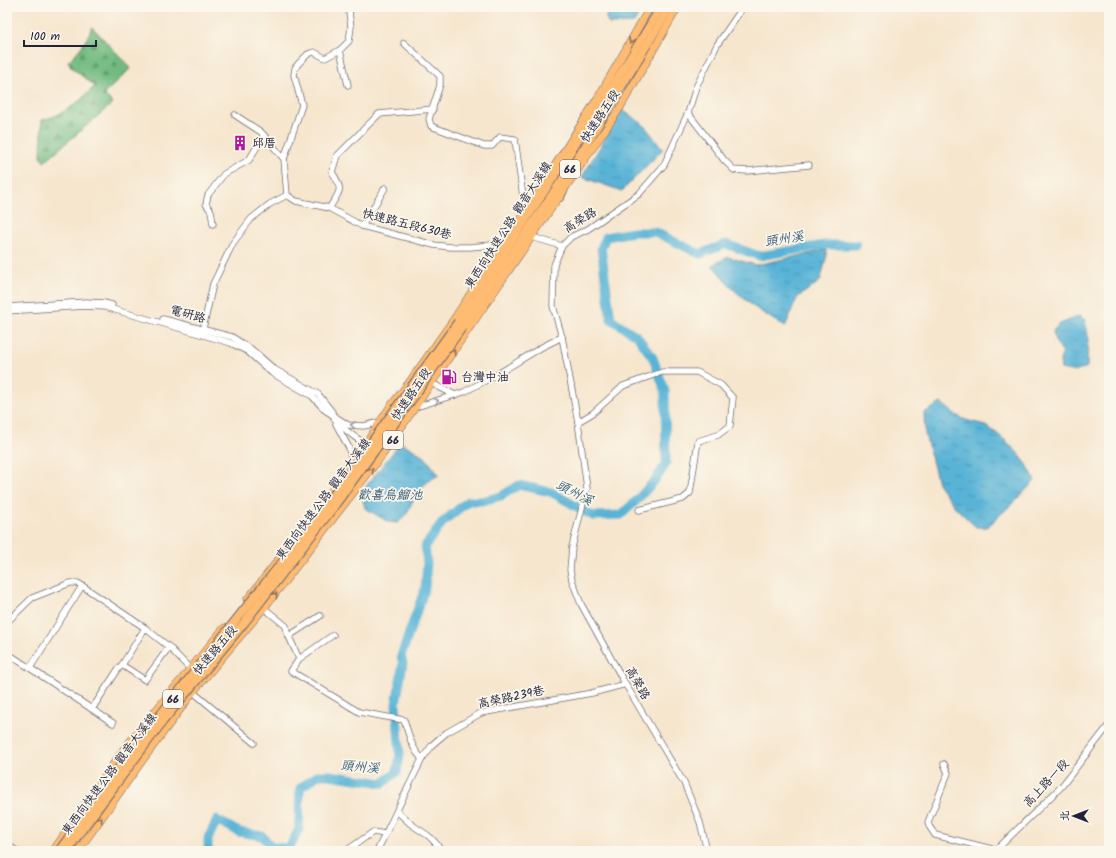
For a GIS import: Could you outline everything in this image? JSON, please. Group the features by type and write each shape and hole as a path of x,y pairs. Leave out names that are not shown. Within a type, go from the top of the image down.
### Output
{"highway":[{"name":"東西向快速公路 觀音大溪線","path":"59,851 129,754 291,551 331,498 477,294 605,99 661,7"},
{"name":"東西向快速公路 觀音大溪線","path":"67,851 139,752 244,623 336,503 444,354 584,148 670,7"},
{"path":"544,181 579,138"},
{"path":"560,197 584,148"}],"main road":[{"name":"快速路五段","path":"53,851 123,750 235,615 365,445 456,316 525,212 599,96 650,7"},
{"name":"快速路五段","path":"78,851 193,692 264,608 383,454 620,108 678,7"}],"street":[{"path":"203,332 213,284 233,243 250,219 270,204 287,196 284,159 302,105 294,74 295,68 308,54 314,52 325,58 340,50 350,41 350,12 353,7"},
{"name":"高榮路","path":"707,851 700,822 684,783 626,684 575,592 571,575 570,559 586,488 578,422 562,337 553,306 554,265 562,246 571,237 588,229 639,194 664,165 688,113 696,87 717,45 743,7"},
{"path":"404,43 440,76 440,85 429,119 431,126 484,146 492,146 500,137 515,139 525,212"},
{"path":"340,50 348,85"},
{"path":"329,208 339,193 339,183 332,172 337,156 379,114 433,109"},
{"path":"688,113 724,160 734,170 747,171 809,164"},
{"path":"235,115 264,135 284,159"},
{"path":"212,224 211,212 206,204 208,195 224,174 249,160 264,135"},
{"path":"362,226 385,188"},
{"name":"快速路五段630巷","path":"287,196 296,201 329,208 362,226 434,245 470,247 503,244"},
{"path":"532,237 562,246"},
{"name":"電研路","path":"7,307 86,302 104,303 203,332 247,351 272,373 312,396 342,428 365,445 383,454"},
{"name":"電研路","path":"7,311 86,306 105,307 232,338 250,349 274,369 318,394 335,417"},
{"path":"416,406 464,392 562,337"},
{"path":"578,422 593,413 623,386 662,372 697,372 721,385 733,398 730,426 718,435 698,441 690,493 683,499 639,510"},
{"path":"415,374 455,395"},
{"path":"330,414 348,448 352,462"},
{"name":"電研路","path":"330,414 348,425 364,426 380,422"},
{"path":"7,622 32,598 70,583 78,583 145,628 169,647 190,669"},
{"path":"30,668 82,586"},
{"path":"264,608 286,626 299,659"},
{"path":"289,636 320,616"},
{"path":"92,709 145,628"},
{"path":"333,635 299,659 292,671 359,712 404,720 411,744 416,753 422,759"},
{"path":"122,665 145,680 169,647"},
{"path":"7,653 113,723"},
{"name":"高榮路239巷","path":"377,851 422,759 433,744 446,733 481,713 592,693 626,684"},
{"path":"193,692 254,742"},
{"name":"高上路一段","path":"996,850 1061,786 1109,725"},
{"path":"944,764 948,773 928,822 929,826 935,835 996,850"},
{"path":"397,811 409,823 433,840 441,851"},
{"path":"346,851 373,832 385,834"},
{"path":"7,844 17,851"}],"green space":[{"path":"92,27 131,68 104,94 113,103 44,162 41,155 42,120 57,115 71,107 95,86 72,68 68,61 82,46"}],"water":[{"path":"607,7 643,7 634,23 609,24 606,18"},
{"path":"622,110 643,124 663,149 622,191 582,177"},
{"path":"826,250 826,259 820,281 797,298 785,327 754,307 733,289 712,265 728,257 756,265"},
{"path":"1079,316 1085,320 1088,336 1087,367 1075,372 1061,369 1060,360 1063,353 1055,341 1053,331 1058,325"},
{"path":"941,403 961,418 982,425 1000,436 1021,457 1032,473 1035,481 987,527 976,527 954,506 938,483 925,434 924,413"},
{"name":"歡喜烏鰡池","path":"404,444 424,456 439,475 418,490 406,515 398,523 388,522 365,508 362,496 363,490 398,446"}],"waterway":[{"name":"頭州溪","path":"208,851 208,838 217,820 239,832 262,836 272,847 289,848 299,829 300,788 318,775 329,775 383,783 397,772 400,755 396,704 403,663 401,656 425,588 427,564 425,546 443,522 468,501 482,501 501,496 519,485 551,492 593,516 621,515 655,480 666,464 665,391 653,358 637,336 611,319 601,248 606,237 633,232 655,232 700,254 726,244 759,256 825,245 856,245"}],"place":[{"name":"邱厝","path":"240,143"},
{"name":"台灣中油","path":"449,377"}]}
